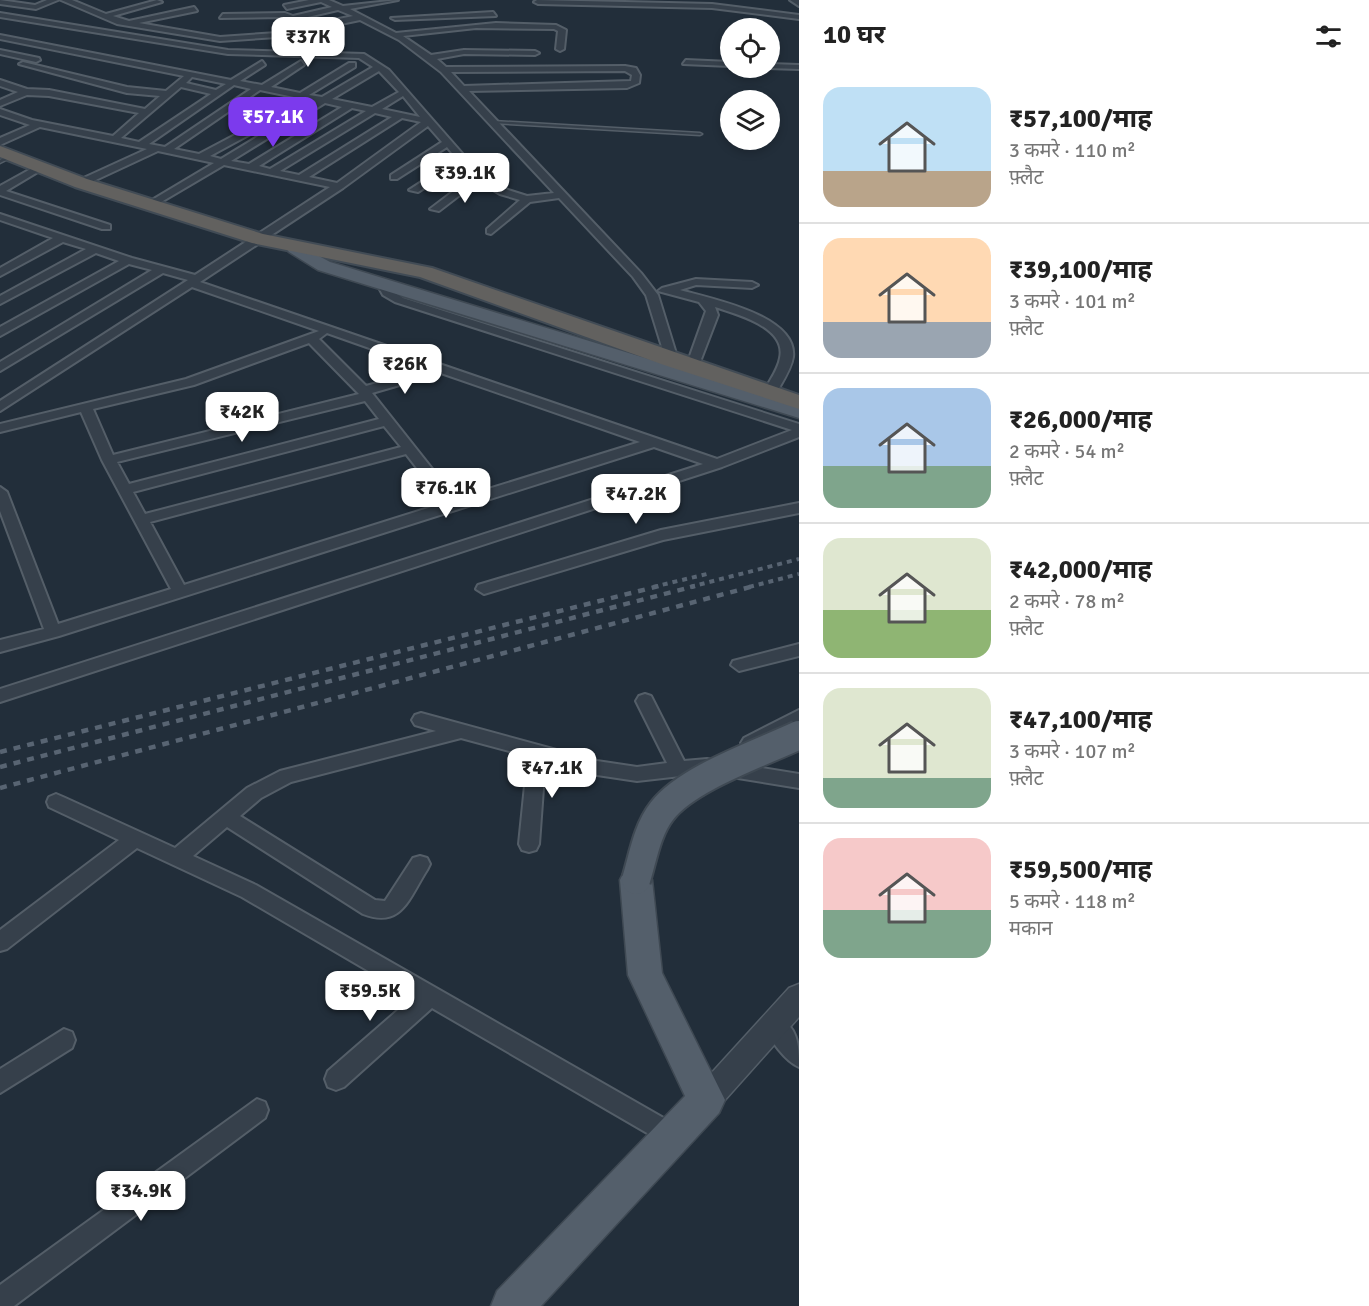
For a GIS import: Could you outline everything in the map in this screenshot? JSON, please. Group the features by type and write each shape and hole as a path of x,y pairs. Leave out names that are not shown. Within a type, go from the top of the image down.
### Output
{"highway":[{"path":"4,156 41,167 81,183 259,239 295,248 425,272 692,367 799,402"}],"main road":[{"path":"295,248 324,266 799,412"},
{"path":"512,1306 706,1100 645,975 636,880 649,834 663,809 689,789 799,735"}],"street":[{"path":"0,2 36,7 54,0"},
{"path":"65,0 128,24 220,39 246,38 311,29 361,17"},
{"path":"287,8 321,0 392,33 431,58 637,275 652,295 672,360"},
{"path":"292,19 391,0 394,13 392,33"},
{"path":"794,0 799,4"},
{"path":"538,2 615,1 712,6 799,17"},
{"path":"105,16 158,2"},
{"path":"394,13 493,5"},
{"path":"128,24 151,16 194,9"},
{"path":"231,23 219,13 277,14 333,40"},
{"path":"394,13 500,14"},
{"path":"0,15 116,32 206,49 250,53 361,56 379,67 404,92 478,177 504,192 527,198 562,195"},
{"path":"392,33 499,25 556,27 562,30 560,49"},
{"path":"238,31 246,38 250,53"},
{"path":"0,37 188,71 429,121"},
{"path":"0,52 36,60"},
{"path":"431,58 464,52 535,53"},
{"path":"0,61 13,55"},
{"path":"686,62 720,64"},
{"path":"142,144 262,63"},
{"path":"81,183 164,148 301,63"},
{"path":"23,64 122,89 168,94"},
{"path":"269,116 352,65"},
{"path":"780,66 799,67"},
{"path":"151,205 379,67"},
{"path":"605,86 606,68"},
{"path":"444,70 630,68 636,75 632,85 462,90"},
{"path":"116,138 147,115 180,84 188,71"},
{"path":"0,83 26,92 49,93 147,115"},
{"path":"180,84 218,93"},
{"path":"103,106 122,89"},
{"path":"0,103 26,92"},
{"path":"273,171 404,92"},
{"path":"253,166 351,105"},
{"path":"0,112 39,124 253,166 339,186"},
{"path":"302,177 401,115"},
{"path":"164,120 203,125"},
{"path":"0,407 339,186 429,121"},
{"path":"0,142 39,124"},
{"path":"203,156 253,129"},
{"path":"394,177 447,143"},
{"path":"414,190 461,160"},
{"path":"0,191 41,167"},
{"path":"435,209 478,177"},
{"path":"0,191 106,226"},
{"path":"491,231 527,198"},
{"path":"3,220 162,269 327,332 717,464"},
{"path":"0,273 62,238"},
{"path":"0,301 94,249"},
{"path":"0,332 128,260"},
{"path":"0,367 162,269"},
{"path":"652,295 696,282 752,285"},
{"path":"383,284 387,293 399,300 799,430"},
{"path":"666,290 756,318 775,327 784,338 787,354 770,393"},
{"path":"692,367 712,315 712,311 704,302"},
{"path":"0,428 190,382 327,332"},
{"path":"312,339 388,421 453,505"},
{"path":"109,460 365,394 439,370"},
{"path":"85,407 109,460 180,592"},
{"path":"125,490 388,421"},
{"path":"0,696 717,464 799,430"},
{"path":"0,646 53,632 655,442"},
{"path":"141,520 410,449"},
{"path":"0,492 53,632"},
{"path":"484,589 661,535 799,508"},
{"path":"739,665 799,650"},
{"path":"645,700 679,770"},
{"path":"707,766 799,717"},
{"path":"421,720 597,768 637,774 707,766 799,781"},
{"path":"177,858 254,793 286,776 461,731"},
{"path":"529,844 537,752"},
{"path":"56,802 249,891 672,1136"},
{"path":"226,817 370,908 382,911 392,908 420,864"},
{"path":"0,942 135,839"},
{"path":"336,1079 430,996"},
{"path":"706,1100 799,997"},
{"path":"775,1026 799,1056"},
{"path":"0,1082 64,1040"},
{"path":"0,1301 256,1110"}],"lane":[{"path":"493,122 700,134"}],"railway":[{"path":"690,587 799,559"},
{"path":"653,587 707,574"},
{"path":"749,587 799,574"},
{"path":"0,752 659,586"},
{"path":"0,767 695,586"},
{"path":"0,788 754,586"}]}
